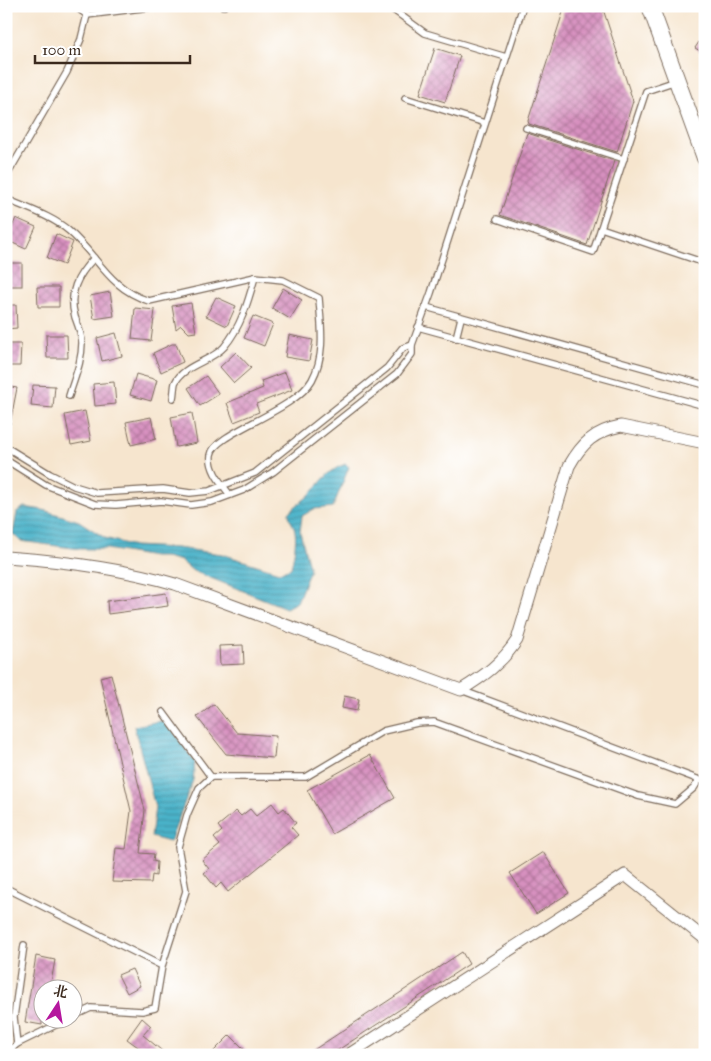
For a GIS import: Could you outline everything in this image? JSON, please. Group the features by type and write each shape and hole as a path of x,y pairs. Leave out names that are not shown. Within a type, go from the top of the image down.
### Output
{"main road":[{"path":"650,6 705,158"}],"street":[{"path":"6,557 147,576 175,584 461,690 490,671 507,655 517,640 569,466 579,448 589,438 608,428 621,426 705,443"},
{"path":"348,1055 625,875 705,940"}],"lane":[{"path":"75,6 87,15 158,6"},
{"path":"388,6 425,33 506,57"},
{"path":"6,460 46,485 95,504 116,505 161,501 190,505 212,502 257,483 273,472 397,374 412,354 412,345 523,6"},
{"path":"6,177 67,72 81,39 87,15"},
{"path":"497,219 593,252 646,91 677,81"},
{"path":"405,98 485,124"},
{"path":"526,128 624,159"},
{"path":"6,199 68,230 120,288 133,296 149,301 255,277 273,277 319,298 323,343 312,380 299,396 281,408 226,436 214,445 210,454 212,466 230,495"},
{"path":"601,228 705,263"},
{"path":"68,396 79,366 82,342 72,307 73,288 79,274 94,258"},
{"path":"173,398 176,382 188,370 223,349 233,335 246,308 255,277"},
{"path":"426,307 705,385"},
{"path":"456,338 461,318"},
{"path":"418,327 705,406"},
{"path":"6,447 50,474 74,486 97,492 163,489 190,493 209,491 241,480 262,468 386,368 403,348 412,345"},
{"path":"82,1012 91,1008 142,1011 155,1008 162,966 186,890 178,847 187,815 199,788 211,777 306,777 384,731 417,723 434,722 638,796 675,804 702,781 461,690"},
{"path":"163,712 211,777"},
{"path":"6,888 162,966"},
{"path":"17,1044 14,1017 24,945"},
{"path":"6,1054 17,1044 50,1028"}],"water":[{"path":"346,464 349,467 333,507 314,509 302,516 300,532 310,570 297,602 286,608 193,571 181,561 107,549 80,549 20,541 13,534 17,512 24,507 43,510 79,521 105,538 134,546 177,548 222,554 279,572 291,568 294,555 295,531 289,513 326,476"},
{"path":"166,720 195,762 193,780 170,842 151,837 155,807 134,726"}],"building":[{"path":"565,6 602,6 633,101 617,152 529,124 528,121"},
{"path":"705,33 705,54 695,48"},
{"path":"435,48 460,56 445,102 420,94"},
{"path":"527,133 614,161 587,245 500,215"},
{"path":"16,218 36,227 26,249 6,240"},
{"path":"56,234 73,242 64,265 47,258"},
{"path":"6,263 22,263 22,286 6,286"},
{"path":"37,287 59,287 59,307 38,307"},
{"path":"283,288 302,300 290,319 272,308"},
{"path":"110,292 114,316 94,319 90,296"},
{"path":"216,297 236,306 227,326 206,316"},
{"path":"191,303 196,332 189,333 181,325 176,329 172,306"},
{"path":"6,305 16,305 17,328 6,329"},
{"path":"135,308 155,310 151,341 132,339"},
{"path":"253,316 273,324 264,346 244,338"},
{"path":"116,333 122,356 102,361 97,338"},
{"path":"46,335 67,335 68,358 47,358"},
{"path":"289,335 313,340 309,361 285,357"},
{"path":"6,344 21,344 20,366 6,366"},
{"path":"176,344 183,362 161,372 153,353"},
{"path":"236,352 251,368 234,383 220,367"},
{"path":"285,372 292,390 256,404 259,412 234,422 227,403 263,388 261,381"},
{"path":"136,374 157,380 151,401 130,395"},
{"path":"206,376 219,394 200,406 188,388"},
{"path":"114,382 116,404 95,406 93,384"},
{"path":"33,385 55,386 53,408 31,406"},
{"path":"6,386 17,388 10,424 6,424"},
{"path":"85,411 91,441 71,445 65,415"},
{"path":"192,413 197,443 176,447 171,417"},
{"path":"151,417 156,439 131,445 126,422"},
{"path":"166,593 168,606 108,614 107,601"},
{"path":"243,645 244,664 220,665 219,646"},
{"path":"111,674 145,810 140,853 154,854 153,861 157,862 156,876 152,875 151,883 112,882 116,848 126,849 131,811 100,677"},
{"path":"344,696 359,699 357,711 342,708"},
{"path":"214,704 237,733 276,736 274,758 226,754 197,717"},
{"path":"370,755 395,798 332,834 307,790"},
{"path":"272,803 279,812 284,808 296,823 291,827 298,835 228,892 221,883 216,888 204,873 209,869 202,860 220,845 214,838 222,831 218,826 236,811 241,816 250,809 256,816"},
{"path":"543,852 569,893 536,914 510,873"},
{"path":"462,952 469,964 335,1052 337,1055 306,1055"},
{"path":"36,956 55,960 52,978 32,978"},
{"path":"132,969 140,986 127,993 118,975"},
{"path":"32,980 32,1023 25,1022"},
{"path":"142,1018 151,1026 143,1035 167,1055 149,1055 127,1039"},
{"path":"230,1035 250,1055 210,1055"}]}
